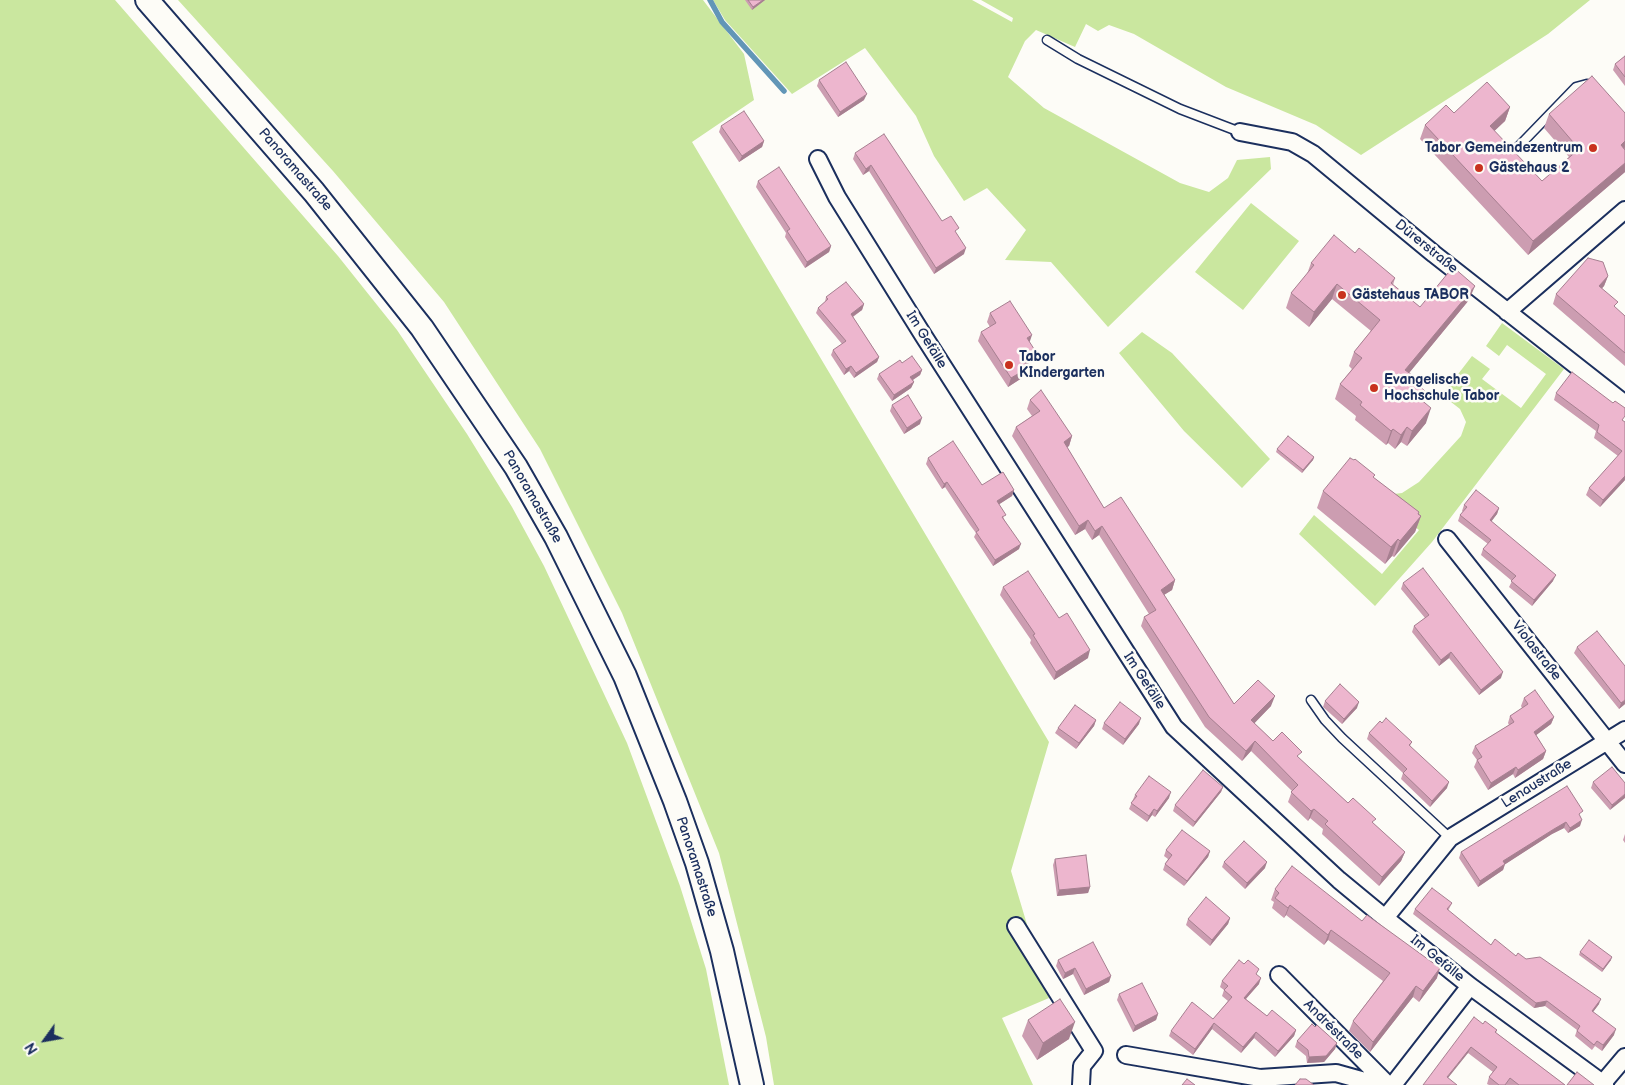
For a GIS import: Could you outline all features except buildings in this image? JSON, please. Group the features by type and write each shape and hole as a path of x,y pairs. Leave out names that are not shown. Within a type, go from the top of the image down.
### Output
{"main road":[{"name":"Panoramastraße","path":"146,0 314,192 417,320 516,467 556,537 624,676 654,747 687,836 722,951 752,1085"}],"street":[{"name":"Dürerstraße","path":"1240,132 1292,142 1314,154 1508,312 1625,404"},
{"name":"Im Gefälle","path":"818,159 837,197 923,335 1174,727 1339,880 1470,986 1604,1084"},
{"path":"1508,312 1625,210"},
{"name":"Violastraße","path":"1447,539 1625,764"},
{"name":"Lenaustraße","path":"1385,918 1450,838 1625,730"},
{"path":"1016,926 1094,1051 1082,1066 1081,1085"},
{"name":"Andréstraße","path":"1279,975 1388,1085"},
{"path":"1393,1085 1470,986"},
{"path":"1126,1055 1260,1078 1336,1073 1379,1085"},
{"path":"1604,1084 1625,1057"}],"lane":[{"path":"1047,40 1078,59 1180,109 1240,132"},
{"path":"1518,147 1576,87 1587,84 1599,89"},
{"path":"1311,700 1325,720 1342,738 1450,838"}],"green space":[{"path":"0,0 115,0 338,256 397,330 467,434 512,507 544,566 627,743 680,886 706,969 729,1085 0,1085"},
{"path":"178,0 703,0 744,54 754,100 692,142 1049,742 1011,871 1049,998 1002,1018 1033,1085 774,1085 766,1037 719,853 622,613 540,449 444,302 333,171"},
{"path":"713,0 972,0 1012,22 1013,18 981,0 1590,0 1548,34 1361,155 1316,125 1226,87 1134,34 1109,25 1098,31 1086,24 1075,47 1036,30 1025,41 1008,77 1044,108 1180,183 1209,192 1228,178 1237,160 1270,157 1271,169 1108,327 1051,262 1005,260 1026,230 987,188 964,201 934,156 916,116 865,48 792,94 725,20"},
{"path":"1251,203 1299,241 1243,310 1195,272"},
{"path":"1502,323 1564,369 1432,542 1375,606 1299,534 1314,515 1382,574 1419,530 1384,503 1394,494 1402,493 1419,482 1461,436 1466,422 1460,409 1442,395 1472,356 1490,369 1482,379 1521,408 1546,374 1507,345 1499,356 1486,346"},
{"path":"1142,332 1172,353 1270,459 1242,488 1184,431 1119,353"}],"waterway":[{"path":"710,0 722,22 784,91"}],"place":[{"name":"Tabor Gemeindezentrum","path":"1593,148"},
{"name":"Gästehaus 2","path":"1479,168"},
{"name":"Gästehaus TABOR","path":"1342,295"},
{"name":"Tabor KIndergarten","path":"1009,365"},
{"name":"Evangelische Hochschule Tabor","path":"1374,388"}]}
